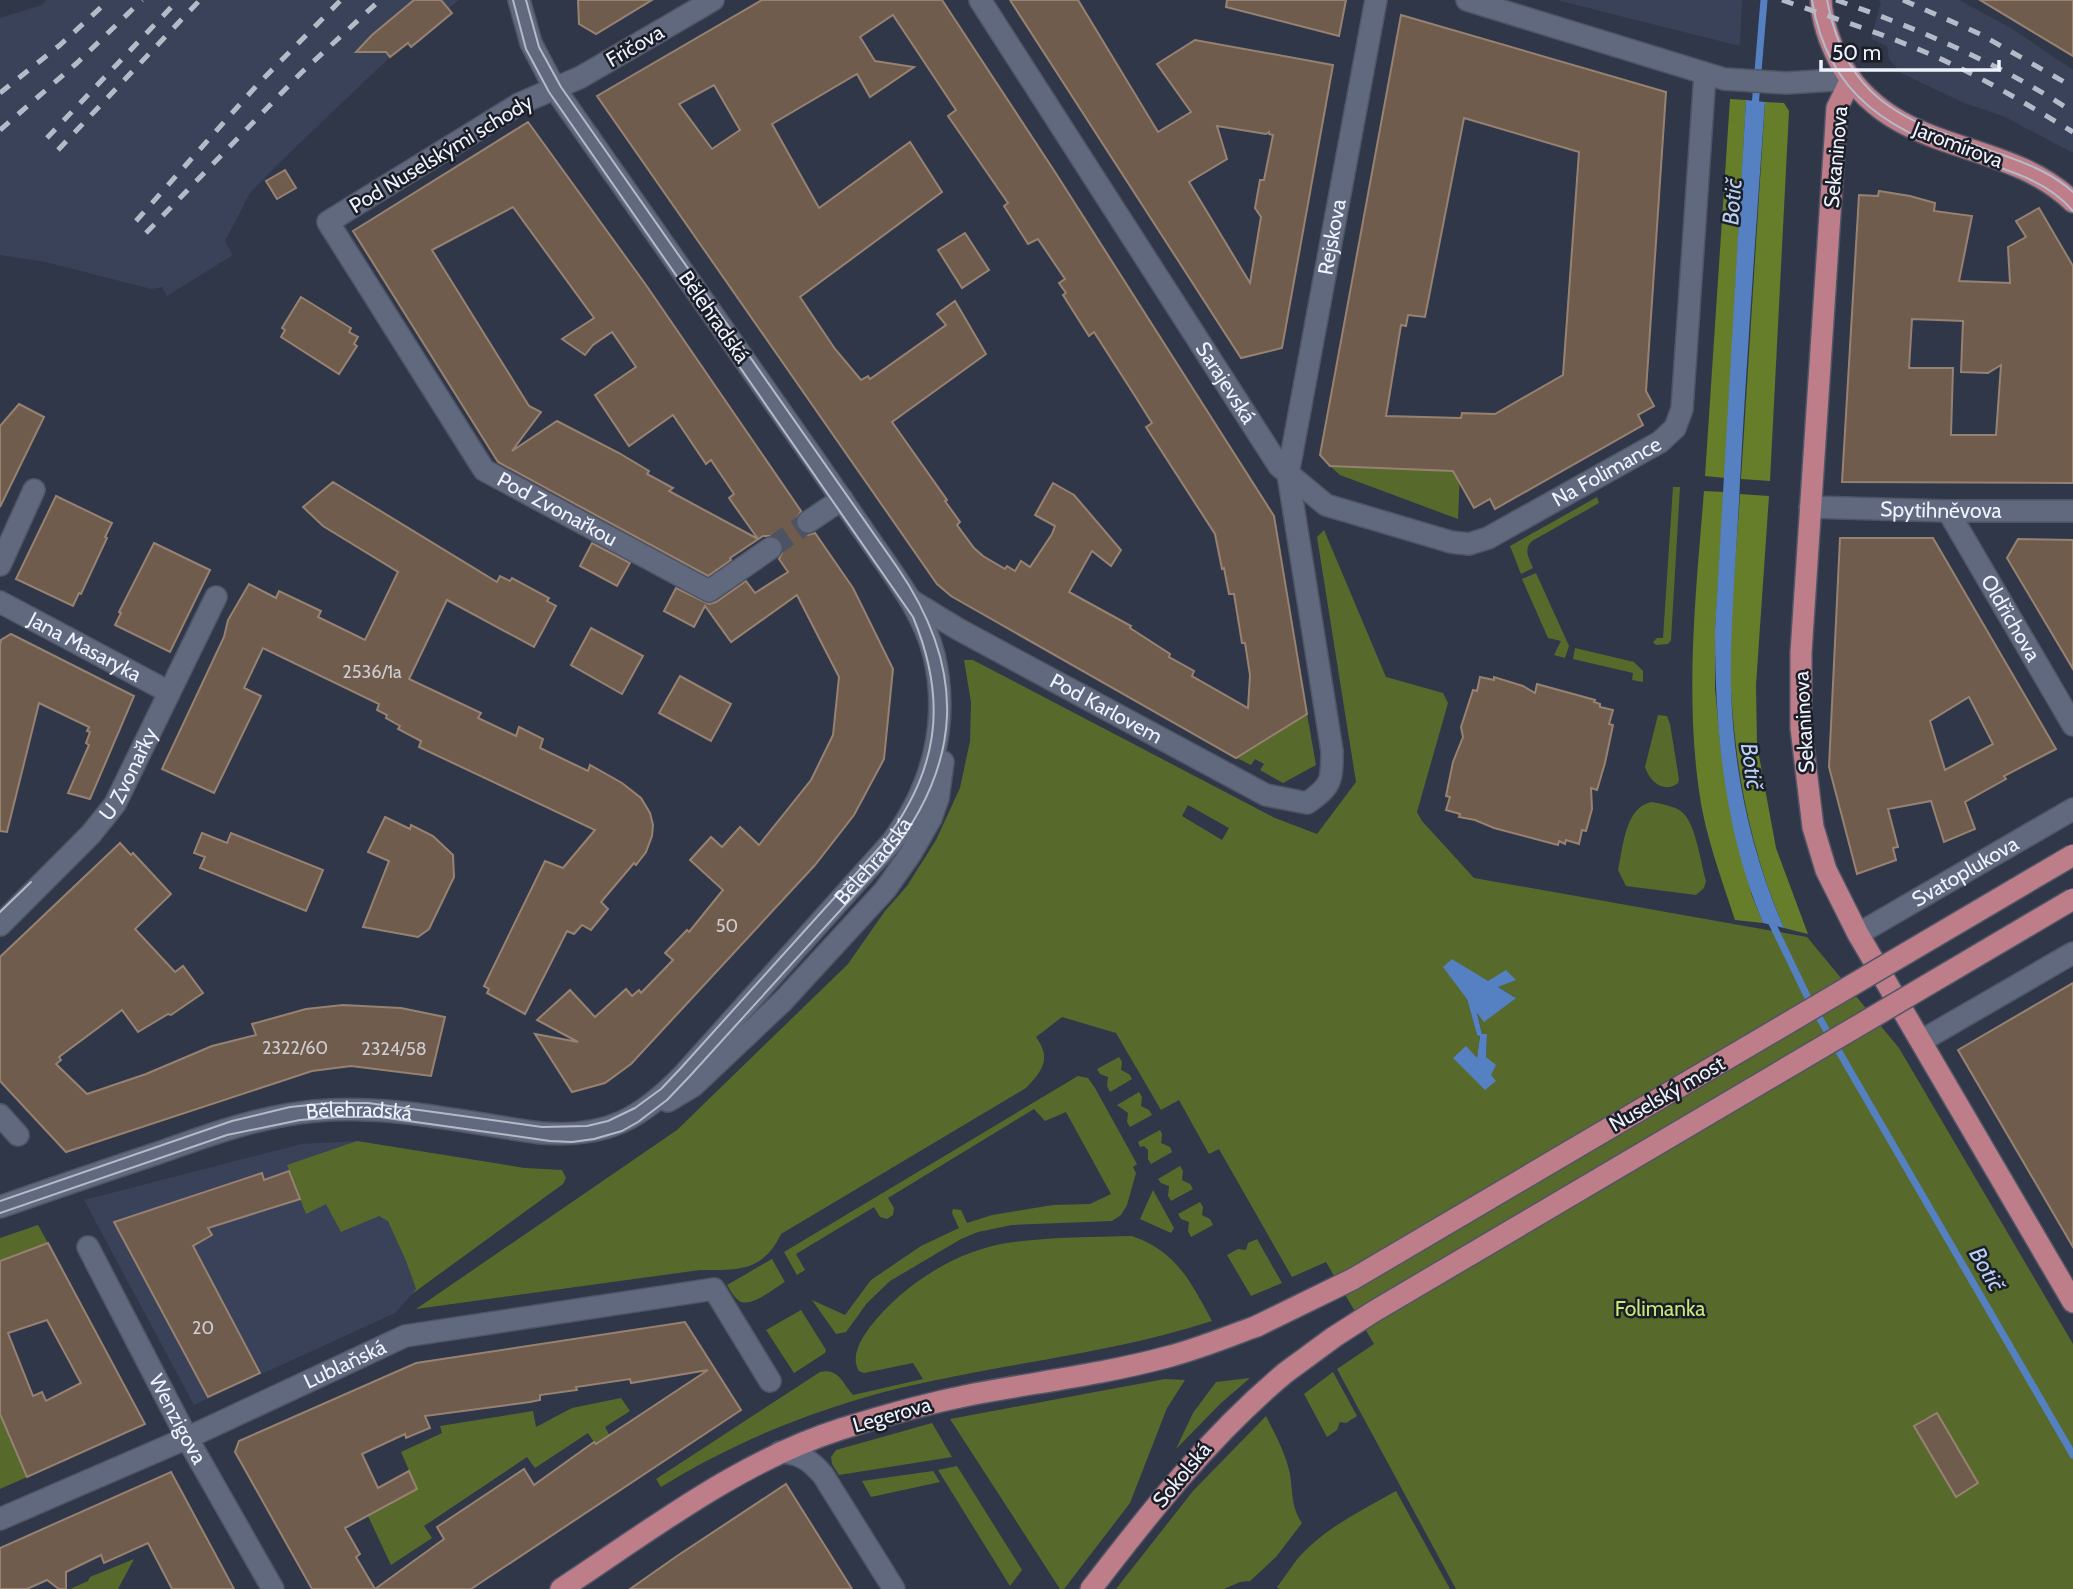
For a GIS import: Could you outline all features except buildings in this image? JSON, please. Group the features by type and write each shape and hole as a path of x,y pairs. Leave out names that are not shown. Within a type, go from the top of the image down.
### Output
{"main road":[{"name":"Jaromírova","path":"1821,0 1829,39 1851,79 1881,109 1903,124 1927,135 2051,183 2073,202"},
{"name":"Sekaninova","path":"1851,79 1837,108 1801,653 1801,728 1813,827 1833,888 1858,934 2073,1302"},
{"name":"Nuselský most","path":"1257,1326 1353,1279 2073,855"},
{"name":"Nuselský most","path":"1285,1373 1373,1312 2073,899"},
{"name":"Legerova","path":"561,1589 695,1501 780,1452 839,1430 914,1408 1140,1364 1194,1350 1257,1326"},
{"name":"Sokolská","path":"1091,1589 1209,1443 1285,1373"}],"street":[{"name":"Bělehradská","path":"0,1207 235,1127 295,1113 379,1110 567,1135 590,1133 622,1123 652,1105 672,1086 901,830 920,797 935,756 940,726 940,695 933,651 912,601 555,89 531,43 519,0"},
{"name":"Fričova","path":"555,89 581,77 713,0"},
{"name":"Sarajevská","path":"980,0 1279,466 1288,474 1332,751 1332,779 1323,792 1307,803"},
{"name":"Rejskova","path":"1288,474 1376,0"},
{"path":"1466,0 1715,76 1786,83 1851,79"},
{"name":"Na Folimance","path":"1288,474 1326,505 1451,542 1469,544 1499,532 1648,450 1669,435 1682,409 1715,76"},
{"name":"Pod Nuselskými schody","path":"328,222 523,101 555,89"},
{"name":"Pod Zvonařkou","path":"328,222 484,470 709,591 771,548"},
{"path":"0,565 34,490"},
{"path":"808,522 842,499"},
{"name":"Spytihněvova","path":"1810,507 2073,511"},
{"name":"Oldřichova","path":"1948,511 2073,725"},
{"name":"U Zvonařky","path":"0,925 91,834 116,804 216,597"},
{"name":"Pod Karlovem","path":"912,601 958,629 1266,795 1307,803"},
{"name":"Jana Masaryka","path":"0,602 169,692"},
{"name":"Svatoplukova","path":"1858,934 2073,809"},
{"path":"1922,1041 2073,953"},
{"path":"0,1115 18,1135"},
{"name":"Wenzigova","path":"88,1247 187,1438 273,1589"},
{"name":"Lublaňská","path":"0,1519 187,1438 405,1336 714,1289 770,1381"},
{"path":"780,1452 792,1453 808,1460 823,1475 894,1589"}],"shaded area":[{"path":"46,0 459,0 449,8 452,13 411,47 408,43 390,57 250,193 225,241 233,255 167,296 162,287 151,289 46,262 0,255 0,18 42,5"},
{"path":"1557,0 1742,0 1740,46 1624,17"},
{"path":"1878,0 1959,0 2011,28 2073,70 2073,153 2003,116 1964,103 1901,73 1889,59 1887,46 1871,39 1881,2"},
{"path":"357,1141 416,1290 395,1313 194,1405 84,1200 301,1144"}],"green space":[{"path":"1730,99 1746,100 1725,478 1705,476"},
{"path":"1765,102 1784,103 1789,111 1770,481 1741,479"},
{"path":"1330,466 1460,471 1458,519 1340,475"},
{"path":"1673,487 1680,487 1671,640 1668,644 1656,645 1653,642 1657,638 1663,638"},
{"path":"1704,491 1724,492 1715,630 1715,689 1721,751 1752,896 1763,923 1735,920 1709,840 1699,791 1692,678"},
{"path":"1740,494 1769,496 1756,685 1757,745 1776,848 1808,934 1784,928 1762,871 1741,782 1733,722 1730,667"},
{"path":"1597,497 1599,503 1529,544 1527,551 1533,568 1521,574 1510,546"},
{"name":"Folimanka","path":"1324,530 1386,677 1443,693 1448,703 1417,812 1474,878 1807,937 1899,1048 2073,1344 2073,1589 1456,1589 1337,1369 1374,1344 1326,1262 1292,1277 1219,1149 1209,1154 1179,1100 1161,1110 1116,1033 1062,1017 1036,1037 1043,1052 1043,1064 1026,1088 781,1234 766,1256 757,1262 737,1269 700,1270 416,1309 677,1130 848,964 885,911 907,886 936,840 960,788 970,741 971,702 964,660 973,660 1275,818 1317,834 1356,782 1317,537","holes":["1188,805 1229,828 1222,840 1182,816","1515,980 1498,987 1515,997 1484,1021 1477,1011 1482,1034 1487,1035 1486,1057 1491,1075 1477,1059 1480,1035 1477,1035 1467,999","1937,1414 1977,1482 1962,1493 1955,1495 1914,1427"]},
{"path":"1536,573 1569,646 1565,658 1554,655 1561,641 1548,638 1522,579"},
{"path":"1575,648 1634,662 1643,671 1643,682 1632,680 1633,673 1573,659"},
{"path":"1307,714 1316,765 1283,783 1260,770 1264,764 1255,759 1251,765 1237,758"},
{"path":"1658,715 1667,716 1670,724 1679,779 1678,783 1668,787 1654,782 1645,767"},
{"path":"1652,802 1680,811 1688,819 1698,845 1706,881 1704,888 1696,895 1626,886 1618,870 1631,819 1643,805"},
{"path":"1119,1057 1122,1062 1121,1070 1132,1079 1110,1092 1107,1086 1108,1077 1100,1074 1097,1069"},
{"path":"1078,1076 1088,1078 1095,1088 1137,1164 1133,1167 1136,1173 1127,1205 1121,1215 1112,1221 1012,1225 978,1232 961,1239 890,1281 867,1303 846,1332 836,1334 812,1300 845,1315 871,1280 921,1246 959,1228 952,1213 953,1209 961,1210 967,1223 992,1215 1053,1205 1090,1204 1111,1194 1066,1112 1045,1121 1034,1109 888,1198 894,1208 893,1215 887,1219 880,1217 874,1207 796,1254 805,1270 797,1275 784,1252"},
{"path":"1139,1092 1142,1097 1141,1106 1152,1115 1130,1127 1127,1122 1128,1113 1117,1105"},
{"path":"1160,1130 1161,1143 1170,1147 1172,1152 1151,1164 1148,1150 1144,1146 1140,1147 1138,1142"},
{"path":"357,1141 525,1168 562,1170 566,1178 563,1184 412,1294 416,1289 388,1221 379,1216 341,1232 326,1204 306,1214 287,1165"},
{"path":"1180,1166 1183,1171 1182,1180 1193,1189 1171,1201 1168,1196 1169,1186 1158,1179"},
{"path":"1153,1190 1174,1228 1171,1233 1140,1219"},
{"path":"1200,1202 1203,1207 1202,1215 1210,1219 1213,1225 1191,1237 1188,1231 1189,1222 1181,1219 1178,1214"},
{"path":"38,1225 48,1243 0,1261 0,1238"},
{"path":"1132,1236 1147,1242 1171,1259 1197,1293 1212,1321 1135,1342 939,1379 868,1396 807,1416 747,1441 661,1487 656,1479 820,1372 836,1374 853,1395 923,1379 913,1363 864,1373 859,1371 856,1354 863,1337 883,1311 916,1283 953,1260 1014,1242"},
{"path":"1257,1239 1282,1283 1251,1296 1227,1255 1238,1249 1246,1250 1248,1243"},
{"path":"772,1259 785,1282 755,1300 738,1300 727,1285"},
{"path":"801,1310 826,1350 794,1373 766,1330"},
{"path":"1333,1372 1357,1416 1346,1423 1340,1422 1337,1430 1327,1437 1304,1394"},
{"path":"1250,1378 1176,1449 1193,1413 1216,1382"},
{"path":"1165,1379 1185,1380 1167,1408 1130,1503 1064,1589 1060,1589 950,1419"},
{"path":"621,1398 630,1411 605,1427 610,1436 596,1445 588,1433 535,1468 527,1457 424,1526 432,1538 391,1565 368,1516 352,1524 417,1489 401,1452 442,1433 440,1426 533,1411 536,1427 572,1408"},
{"path":"0,1414 27,1477 0,1489"},
{"path":"1266,1416 1286,1459 1294,1505 1302,1523 1276,1557 1250,1581 1224,1589 1116,1589 1193,1491"},
{"path":"932,1423 952,1457 839,1475 832,1464 831,1457 836,1450"},
{"path":"957,1466 1022,1570 1010,1586 938,1470"},
{"path":"933,1471 940,1482 871,1497 862,1481"},
{"path":"1396,1491 1450,1589 1277,1587 1300,1556 1322,1536"},
{"path":"134,1559 118,1589 70,1589 88,1581 90,1577"}],"water":[{"path":"1746,100 1765,102 1733,610 1732,718 1740,780 1753,841 1784,928 1763,923 1739,852 1724,779 1715,667"},
{"path":"1452,959 1488,981 1506,970 1516,980 1498,987 1516,998 1484,1022 1477,1013 1482,1034 1487,1034 1486,1057 1496,1065 1491,1075 1496,1081 1485,1090 1453,1058 1466,1046 1477,1058 1480,1036 1477,1035 1467,999 1443,967"}],"waterway":[{"name":"Botič","path":"1755,107 1764,0"},
{"name":"Botič","path":"1769,917 1809,1000 2073,1455"}],"tunnel":[{"path":"771,548 808,522"}],"tram line":[{"path":"0,1201 232,1121 290,1107 368,1103 542,1127 587,1126 608,1121 635,1108 661,1089 680,1069 881,846 915,792 926,764 934,708 931,679 913,617 549,92 526,49 513,0"},
{"path":"0,1213 227,1135 300,1120 380,1117 572,1142 622,1131 667,1100 886,860 912,824 930,788 942,752 947,715 945,679 936,642 920,605 897,567 561,87 539,47 526,0"},
{"path":"1812,0 1820,34 1833,63 1849,87 1869,107 1919,138 2042,186 2064,201 2073,211"},
{"path":"1827,0 1837,36 1850,65 1868,88 1888,106 1940,132 2040,170 2073,192"},
{"path":"0,912 31,882"}],"railway":[{"path":"0,93 60,45 109,0"},
{"path":"0,130 77,63 142,0"},
{"path":"47,138 178,0"},
{"path":"58,150 200,0"},
{"path":"136,221 258,84 341,0"},
{"path":"146,233 301,73 380,0"},
{"path":"1782,0 1890,38 1944,61 2000,89 2073,132"},
{"path":"1836,0 1958,48 2045,94 2073,112"},
{"path":"1903,0 1980,34 2073,87"}]}
